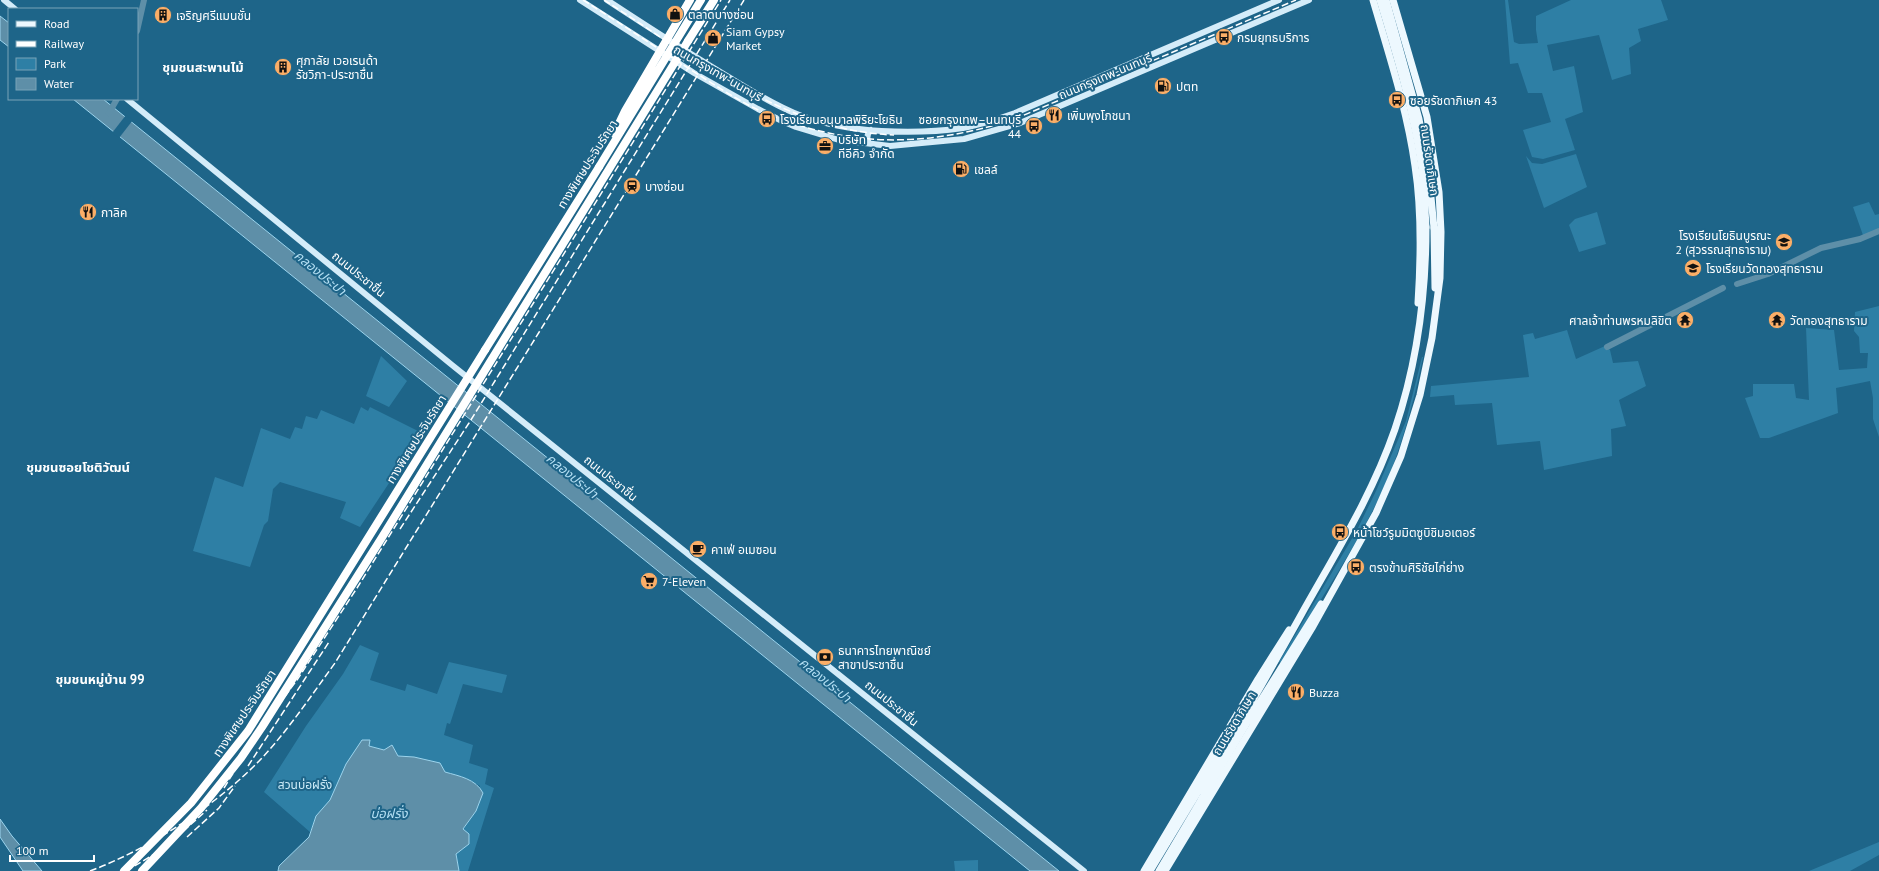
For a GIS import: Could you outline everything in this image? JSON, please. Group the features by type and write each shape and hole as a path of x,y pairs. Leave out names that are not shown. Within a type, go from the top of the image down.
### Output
{"highway":[{"path":"599,167 625,111 690,0"},
{"name":"ทางพิเศษประจิมรัถยา","path":"124,871 191,803 248,731 702,0"},
{"name":"ทางพิเศษประจิมรัถยา","path":"142,871 206,802 241,758 262,727 385,532 714,0"}],"main road":[{"path":"4,0 14,8"},
{"name":"ถนนกรุงเทพ-นนทบุรี","path":"580,0 665,55 758,109 796,127 839,140 890,146 964,139 1020,124 1309,0"},
{"name":"ถนนกรุงเทพ-นนทบุรี","path":"607,0 673,44 763,98 801,116 818,121 890,132 962,128 982,124 1033,106 1279,0"},
{"path":"665,55 702,0"},
{"name":"ถนนรัชดาภิเษก","path":"1373,0 1408,129 1419,198 1421,230 1419,327"},
{"name":"ถนนรัชดาภิเษก","path":"1380,0 1399,64 1415,131 1430,228 1436,300"},
{"name":"ถนนรัชดาภิเษก","path":"1159,871 1246,719 1279,656 1358,515 1381,464 1405,395 1419,327 1426,276 1430,228 1429,177 1419,119 1386,0"},
{"name":"ถนนรัชดาภิเษก","path":"1165,871 1308,634 1376,513 1406,442 1424,378 1432,338 1441,265 1439,192 1427,118 1393,0"},
{"path":"1181,42 1184,54"},
{"path":"1394,75 1396,65 1400,60 1407,60 1413,69"},
{"name":"ถนนประชาชื่น","path":"128,100 440,355 1084,871"},
{"path":"1033,106 1037,110 1037,117"},
{"path":"869,143 867,139 871,130"},
{"name":"ถนนรัชดาภิเษก","path":"1150,871 1246,719 1332,589"},
{"name":"ถนนรัชดาภิเษก","path":"1144,871 1278,647 1301,616"},
{"path":"1170,828 1168,836 1170,839 1179,842 1185,839"}],"green space":[{"path":"1505,0 1508,0 1514,42 1519,44 1538,43 1536,16 1571,0 1661,0 1668,20 1638,29 1641,41 1629,48 1631,74 1612,80 1599,35 1547,45 1553,71 1574,66 1583,112 1565,119 1575,150 1543,159 1532,157 1523,130 1551,122 1542,93 1528,93 1518,63 1510,64"},
{"path":"1576,154 1587,187 1544,208 1526,156 1532,163 1542,164"},
{"path":"1869,202 1875,215 1879,214 1879,233 1864,238 1853,207"},
{"path":"1597,212 1606,244 1579,252 1569,225 1575,219"},
{"path":"1879,306 1879,437 1873,419 1873,398 1870,381 1836,388 1838,413 1769,438 1760,438 1745,398 1753,396 1753,384 1794,384 1796,398 1809,400 1806,328 1834,330 1839,370 1867,368 1868,353 1860,353 1859,337 1854,331 1855,312"},
{"path":"1567,330 1576,359 1605,346 1610,350 1613,363 1638,361 1646,386 1619,400 1626,426 1611,429 1612,456 1544,470 1540,441 1497,445 1492,403 1455,405 1454,395 1430,397 1431,386 1529,377 1523,335 1533,333 1535,339"},
{"path":"381,356 407,381 389,407 366,396"},
{"path":"1422,357 1417,386 1405,429 1391,471 1380,496 1340,569 1281,663 1279,662 1357,530 1376,491 1406,421"},
{"path":"361,407 368,411 370,407 420,432 395,474 360,527 340,518 346,502 280,482 273,489 268,521 264,525 250,567 193,551 215,477 243,487 261,428 290,439 295,427 302,429 306,416 317,419 321,410 354,424"},
{"name":"สวนบ่อฝรั่ง","path":"360,645 379,653 370,680 405,691 407,684 437,694 449,662 507,675 502,693 463,684 450,724 447,723 444,735 473,745 469,763 488,769 485,784 494,788 468,871 459,871 456,854 463,830 476,811 480,786 469,780 445,772 414,757 398,756 392,745 384,750 369,746 370,741 338,786 330,800 316,817 310,832 264,792 306,726 343,674"},
{"path":"1879,842 1879,855 1850,871 1809,871"},
{"path":"978,860 978,871 955,871 954,861"}],"water":[{"path":"0,16 8,22 8,46 0,40"},
{"path":"74,100 104,100 1059,871 1030,871"},
{"name":"บ่อฝรั่ง","path":"362,740 370,740 369,746 384,750 392,745 398,756 414,757 440,763 445,772 472,781 480,788 483,793 476,811 463,829 469,834 469,844 456,854 459,871 278,871 279,866 309,837 316,816 330,800 346,764"},
{"path":"0,819 12,836 42,871 23,871 0,837"}],"pier":[{"path":"126,115 133,120 119,138 112,133"}],"waterway":[{"path":"138,27 144,0"},
{"path":"109,113 116,100"},
{"path":"1737,284 1768,274 1821,248 1860,239 1879,231"},
{"path":"1607,347 1723,288"}],"railway":[{"path":"583,0 739,100 761,111 803,126 833,134 891,140 919,139 949,135 1010,121 1296,0"},
{"path":"604,0 706,67 777,106 815,120 853,130 894,135"},
{"path":"224,788 259,731 297,680 357,588 721,0"},
{"path":"400,529 469,423 730,0"},
{"path":"90,871 135,851 181,824 203,809 224,793 261,759 300,712 335,663 744,0"},
{"path":"248,766 329,642"},
{"path":"187,837 219,808 235,786"},
{"path":"126,871 163,849 207,810"}],"place":[{"name":"ตลาดบางซ่อน","path":"675,14"},
{"name":"เจริญศรีแมนชั่น","path":"163,15"},
{"name":"กรมยุทธบริการ","path":"1224,37"},
{"name":"Siam Gypsy Market","path":"713,38"},
{"name":"ศุภาลัย เวอเรนด้า รัชวิภา-ประชาชื่น","path":"283,67"},
{"name":"ปตท","path":"1163,86"},
{"name":"ซอยรัชดาภิเษก 43","path":"1397,100"},
{"name":"เพิ่มพุงโภชนา","path":"1054,115"},
{"name":"โรงเรียนอนุบาลพิริยะโยธิน","path":"767,119"},
{"name":"ซอยกรุงเทพ–นนทบุรี 44","path":"1034,126"},
{"name":"บริษัท ทีอีคิว จำกัด","path":"825,146"},
{"name":"เชลล์","path":"961,169"},
{"name":"บางซ่อน","path":"632,186"},
{"name":"กาลิค","path":"88,212"},
{"name":"โรงเรียนโยธินบูรณะ 2 (สุวรรณสุทธาราม)","path":"1784,242"},
{"name":"โรงเรียนวัดทองสุทธาราม","path":"1693,268"},
{"name":"ศาลเจ้าท่านพรหมลิขิต","path":"1685,320"},
{"name":"วัดทองสุทธาราม","path":"1777,320"},
{"name":"หน้าโชว์รูมมิตซูบิชิมอเตอร์","path":"1340,532"},
{"name":"คาเฟ่ อเมซอน","path":"698,549"},
{"name":"ตรงข้ามศิริชัยไก่ย่าง","path":"1356,567"},
{"name":"7-Eleven","path":"649,581"},
{"name":"ธนาคารไทยพาณิชย์ สาขาประชาชื่น","path":"825,657"},
{"name":"Buzza","path":"1296,692"}],"district":[{"name":"ชุมชนสะพานไม้","path":"203,67"},
{"name":"ชุมชนซอยโชติวัฒน์","path":"78,467"},
{"name":"ชุมชนหมู่บ้าน 99","path":"100,679"}],"water label":[{"name":"คลองประปา","path":"320,273"},
{"name":"คลองประปา","path":"572,476"},
{"name":"คลองประปา","path":"825,680"}]}
